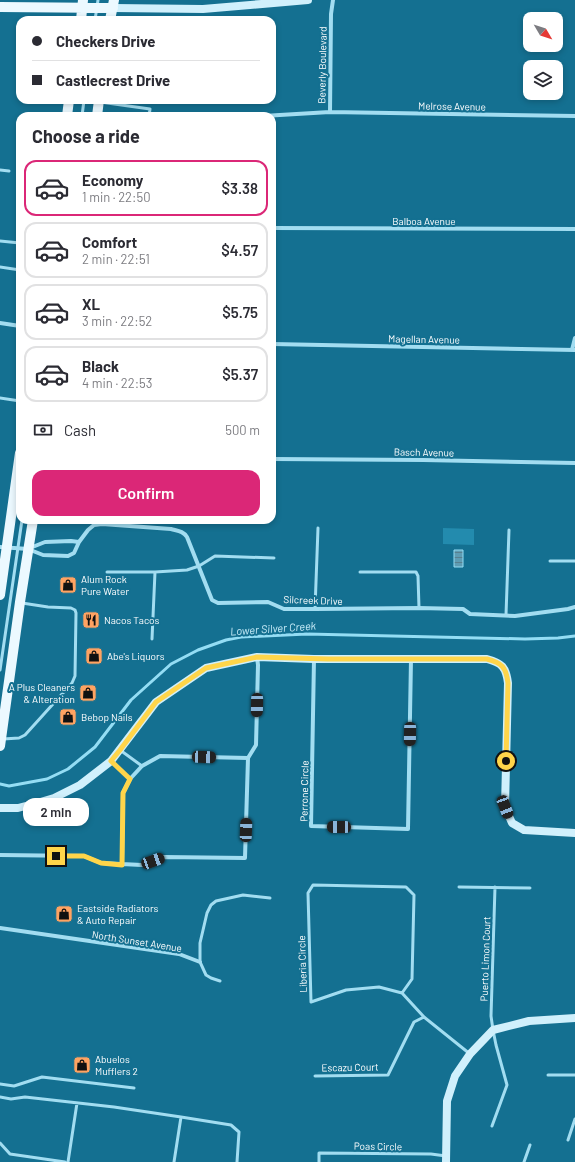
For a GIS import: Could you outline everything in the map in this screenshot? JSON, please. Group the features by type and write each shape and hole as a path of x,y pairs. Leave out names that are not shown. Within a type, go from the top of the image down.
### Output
{"main road":[{"path":"0,7 73,8 83,4 113,4 111,16"},
{"path":"82,16 83,4"},
{"path":"0,595 3,547 16,475"},
{"path":"0,742 20,602 22,548 31,524"}],"street":[{"path":"113,4 203,9 308,0"},
{"name":"Beverly Boulevard","path":"276,115 330,112 332,0"},
{"name":"Melrose Avenue","path":"330,112 575,116"},
{"name":"Balboa Avenue","path":"276,228 575,230"},
{"path":"0,323 16,325"},
{"path":"574,350 575,338"},
{"name":"Magellan Avenue","path":"276,344 574,350"},
{"name":"Basch Avenue","path":"276,459 575,463"},
{"name":"Silcreek Drive","path":"22,548 42,555 68,556 74,553 79,542 88,530 94,525 102,524 179,531 184,533 187,537 212,600 218,603 268,602 284,609 315,610 419,608 463,609 470,614 515,616 575,607"},
{"path":"3,547 22,548 45,542 79,542"},
{"path":"0,855 84,856 101,863 122,865 142,865 164,857 245,858 248,758 256,745 257,657"},
{"path":"0,808 18,808 54,798 80,785 111,761 156,702 206,668 257,657 487,659 496,661 507,673 505,807 512,824 524,830 575,833"},
{"name":"Perrone Circle","path":"314,658 311,826 408,828 411,659"},
{"path":"122,865 123,793 130,779 142,766 160,756 248,758"},
{"name":"North Sunset Avenue","path":"0,928 179,954 200,962"},
{"path":"446,1159 447,1101 455,1076 470,1054 492,1030 528,1021 575,1018"}],"lane":[{"path":"96,16 97,4"},
{"path":"118,104 150,109 150,112"},
{"path":"0,170 9,171"},
{"path":"0,241 16,243"},
{"path":"0,267 16,269"},
{"path":"0,398 16,400"},
{"path":"0,670 22,548 22,524"},
{"path":"315,610 318,528"},
{"path":"506,615 509,530"},
{"path":"107,572 187,570 199,566 215,556 274,558"},
{"path":"550,561 575,561"},
{"path":"152,639 155,572"},
{"path":"360,572 416,572 418,576 419,608"},
{"path":"0,742 19,738 25,735 72,683 75,676 76,613 74,610 71,608 48,607 20,602"},
{"path":"120,750 142,766"},
{"path":"111,761 130,779"},
{"name":"Liberia Circle","path":"313,884 406,887 414,895 412,979 402,993 379,987 346,990 311,1002 308,892 313,884"},
{"path":"459,887 530,888"},
{"name":"Puerto Limon Court","path":"492,1126 507,1085 492,1030 491,1016 495,887"},
{"path":"220,981 206,975 200,962 200,943 207,913 211,905 216,901 243,895 270,898"},
{"path":"402,993 424,1017 470,1054"},
{"name":"Escazu Court","path":"315,1076 388,1074 414,1022 424,1017"},
{"path":"548,1075 575,1075"},
{"path":"0,1084 14,1086 42,1076 134,1088"},
{"path":"0,1097 11,1099 26,1097 77,1102 231,1125 239,1132 237,1162"},
{"path":"68,1162 77,1102"},
{"path":"174,1162 181,1117"},
{"path":"568,1140 575,1119"},
{"path":"0,1143 10,1154 65,1162"},
{"path":"524,1162 530,1145"},
{"name":"Poas Circle","path":"319,1162 319,1153 431,1154 446,1159"}],"shaded area":[{"path":"443,528 474,529 474,545 443,544"},
{"path":"454,550 463,550 463,567 454,567"}],"waterway":[{"name":"Lower Silver Creek","path":"0,784 9,786 47,779 68,769 95,747 131,700 171,664 198,650 226,640 241,637 307,634 525,639 575,636"}],"place":[{"name":"Alum Rock Pure Water","path":"68,585"},
{"name":"Nacos Tacos","path":"91,620"},
{"name":"Abe's Liquors","path":"94,656"},
{"name":"A Plus Cleaners & Alteration","path":"88,693"},
{"name":"Bebop Nails","path":"68,717"},
{"name":"Eastside Radiators & Auto Repair","path":"64,914"},
{"name":"Abuelos Mufflers 2","path":"82,1065"}],"route":[{"path":"56,856 84,856 101,863 122,865 123,793 130,779 111,761 156,702 206,668 257,657 328,659 487,659 496,661 507,673 508,683 506,761"}]}
